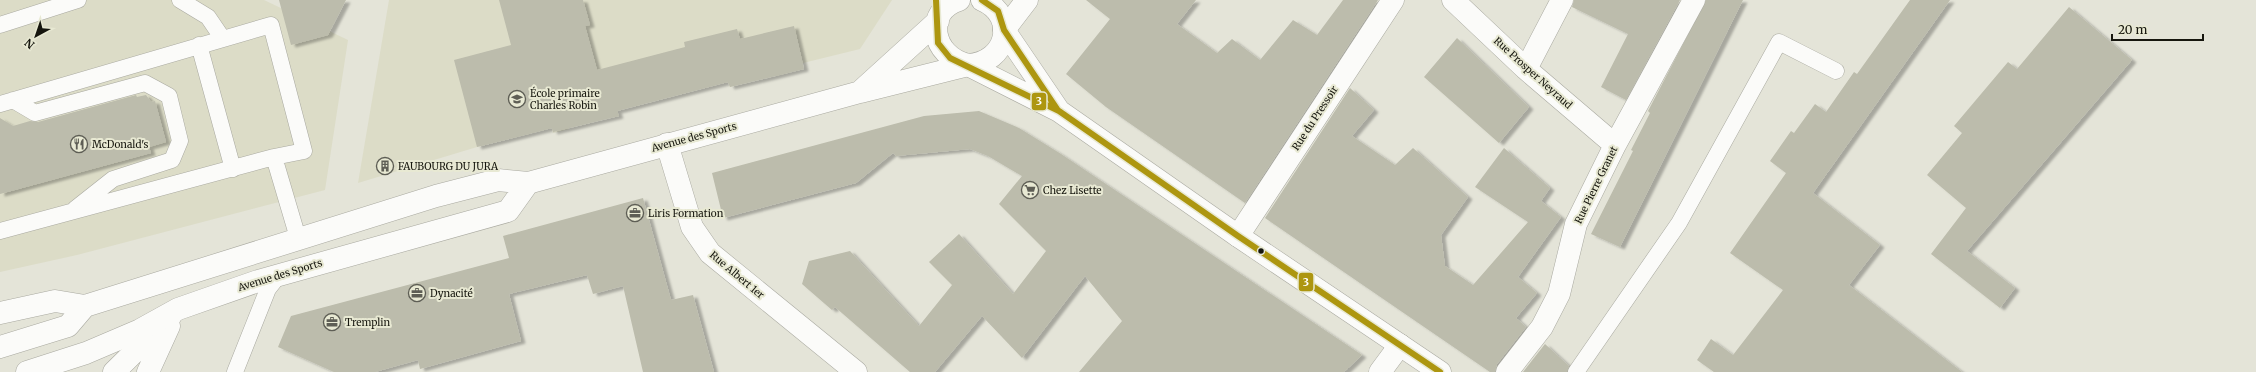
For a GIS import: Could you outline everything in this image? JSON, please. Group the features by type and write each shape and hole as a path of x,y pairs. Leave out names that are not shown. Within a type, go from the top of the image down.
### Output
{"main road":[{"path":"860,92 937,10 959,0"},
{"path":"982,0 998,11 1004,30 1059,111"},
{"path":"1004,30 1027,0"},
{"name":"Rue du Pressoir","path":"1238,236 1393,0"},
{"name":"Rue Prosper Neyraud","path":"1453,0 1526,69 1615,145"},
{"path":"1526,69 1562,0"},
{"name":"Rue Pierre Granet","path":"1507,372 1542,327 1559,294 1576,224 1615,145 1694,0"},
{"path":"937,10 937,34 943,51 950,58 968,65 1059,111 1238,236 1440,372"},
{"name":"Avenue des Sports","path":"0,313 55,301 85,306 436,196 498,180 528,183 860,92 968,65 977,65 993,57 1002,42 1004,30"},
{"name":"Rue Albert 1er","path":"667,144 692,227 710,253 856,372"},
{"name":"Avenue des Sports","path":"27,372 86,353 140,330 178,309 279,274 508,211 528,183"},
{"path":"0,347 68,326 85,306"},
{"path":"114,372 178,309"},
{"path":"148,372 178,309"},
{"path":"1380,372 1400,345"}],"lane":[{"path":"0,25 78,0"},
{"path":"180,0 208,17 223,39"},
{"path":"0,231 69,214 274,157 304,151 271,25 6,102"},
{"path":"1576,372 1679,223 1779,42 1836,71"},
{"path":"199,45 234,169"},
{"path":"6,102 36,112 145,83 169,96 180,141 172,160 114,179 69,214"},
{"path":"274,157 298,238"},
{"path":"235,372 268,289 279,274"}],"shaded area":[{"path":"0,0 264,0 348,40 325,190 77,255 0,272"},
{"name":"École primaire Charles Robin","path":"389,0 892,0 860,49 803,63 799,70 777,76 775,71 730,87 728,82 617,110 619,116 568,124 569,129 553,133 552,128 477,147 358,183"}],"building":[{"path":"279,0 346,0 328,35 291,45"},
{"path":"499,0 583,0 590,25 585,26 597,70 685,47 684,42 737,29 740,39 794,26 804,69 730,87 728,82 617,111 619,116 553,132 552,128 477,147 454,60 511,45"},
{"path":"1086,0 1196,0 1177,24 1217,53 1232,39 1260,60 1293,20 1317,35 1343,0 1378,0 1245,203 1106,107 1066,74 1110,19"},
{"path":"1574,0 1680,0 1626,100 1601,87 1628,34 1572,7"},
{"path":"1706,0 1743,0 1620,247 1591,234 1633,151 1631,150 1650,113 1648,111"},
{"path":"1910,0 1950,0 1813,193 1880,245 1849,285 1962,372 1714,372 1697,360 1711,339 1733,355 1783,290 1730,253 1786,173 1770,161 1791,131 1794,133 1815,104 1826,112 1854,72 1857,74"},
{"path":"2069,7 2132,60 1967,251 2015,288 2000,308 1931,254 1966,208 1927,175 1962,133 1954,126 2008,62 2017,69"},
{"path":"1457,38 1529,107 1499,143 1424,77"},
{"path":"1350,88 1374,110 1352,136 1395,165 1413,148 1468,197 1441,235 1445,266 1473,285 1528,222 1475,187 1504,148 1550,188 1541,201 1561,217 1518,277 1537,293 1516,318 1526,327 1497,364 1495,372 1490,372 1265,218"},
{"name":"McDonald's","path":"136,95 137,97 146,95 151,102 155,101 166,142 149,147 151,153 0,194 0,118 13,126 30,121 38,122"},
{"path":"979,111 1019,128 1061,154 1362,355 1344,372 1079,372 1122,321 1085,276 1022,358 982,316 935,372 910,372 835,307 832,310 802,284 809,261 850,251 919,326 952,285 929,262 959,234 1013,294 1046,251 999,204 1022,176 988,156 970,149 896,156 893,153 856,183 723,218 712,173 924,116"},
{"path":"643,198 671,300 693,295 714,372 643,372 623,286 593,294 587,275 509,294 521,341 420,369 418,360 375,372 334,372 278,347 291,316 509,258 503,236"},
{"path":"1545,344 1569,366 1567,372 1523,372"}],"transit line":[{"name":"3","path":"936,0 938,43 950,58 1059,111 1238,236 1440,372"},
{"name":"3","path":"982,0 998,11 1004,30 1057,109"}],"place":[{"name":"École primaire Charles Robin","path":"517,99"},
{"name":"McDonald's","path":"79,144"},
{"name":"FAUBOURG DU JURA","path":"385,166"},
{"name":"Chez Lisette","path":"1030,190"},
{"name":"Liris Formation","path":"635,213"},
{"name":"Dynacité","path":"417,293"},
{"name":"Tremplin","path":"332,322"}]}
